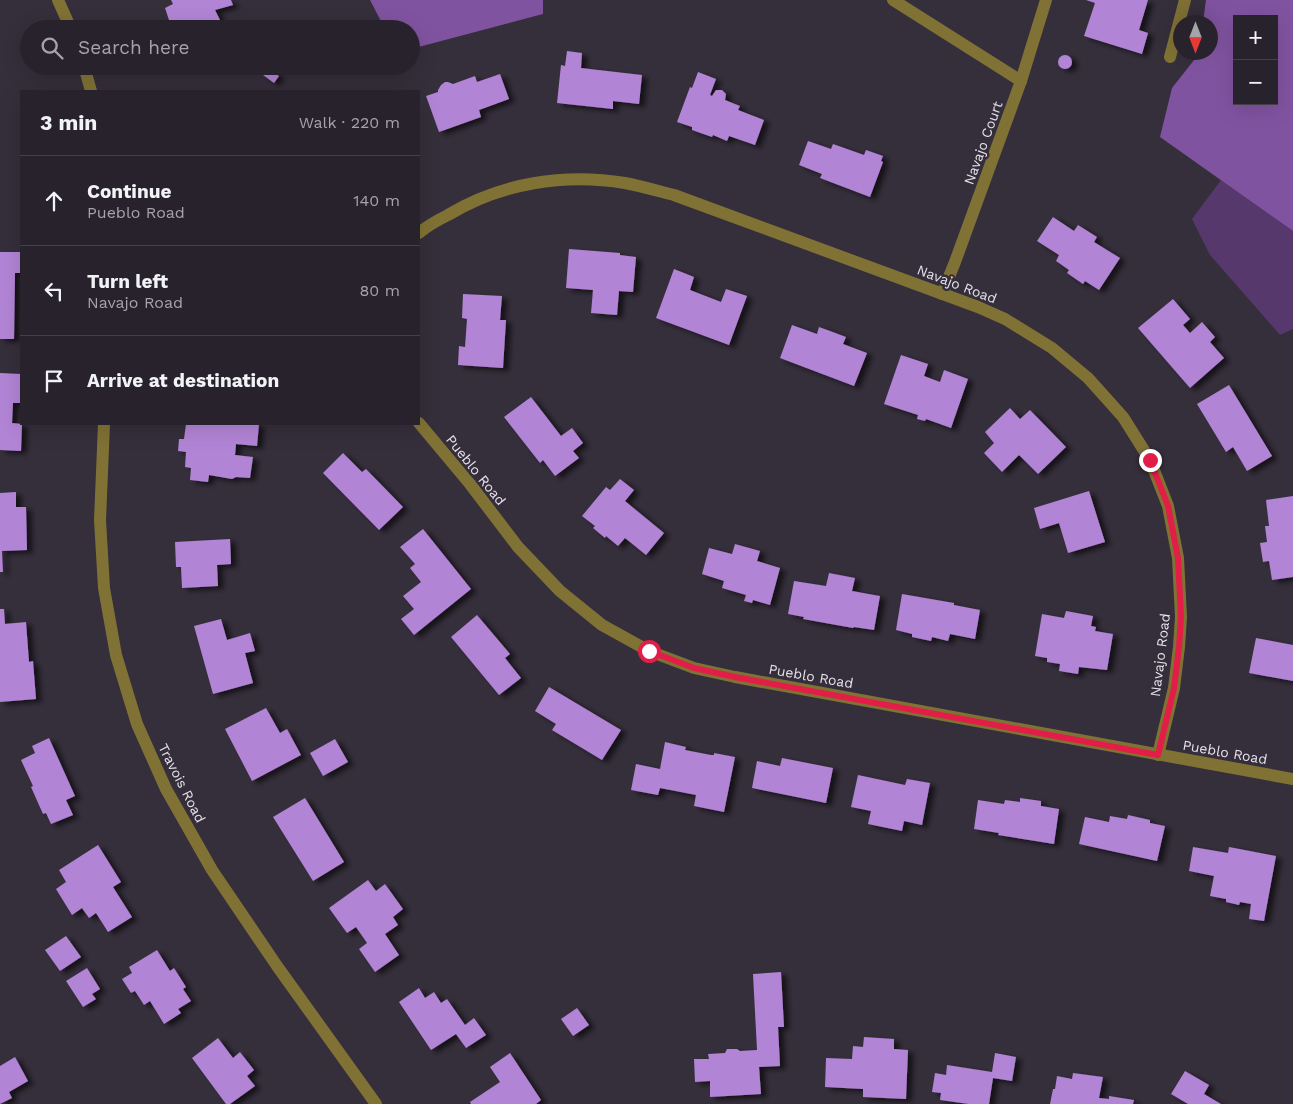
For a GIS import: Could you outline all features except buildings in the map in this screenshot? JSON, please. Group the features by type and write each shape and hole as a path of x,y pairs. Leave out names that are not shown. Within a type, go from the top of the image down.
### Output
{"street":[{"path":"58,0 67,20"},
{"path":"893,0 1021,81"},
{"name":"Navajo Court","path":"942,294 1021,81 1046,0"},
{"path":"1170,58 1185,0"},
{"path":"87,75 91,90"},
{"name":"Navajo Road","path":"420,232 461,207 489,194 512,187 535,182 577,179 625,183 674,195 978,307 1005,319 1052,348 1088,378 1123,417 1150,460 1168,506 1178,558 1181,617 1174,688 1158,755"},
{"name":"Pueblo Road","path":"420,424 470,484 518,547 560,592 602,625 649,651 694,668 735,677 1293,779"},
{"name":"Travois Road","path":"104,425 100,520 104,588 116,655 137,724 166,789 212,870 277,966 376,1104"}],"shaded area":[{"path":"370,0 543,0 543,14 420,47 420,20 380,20"},
{"path":"1206,0 1293,0 1293,231 1160,137 1172,88 1194,60 1218,60 1218,15 1204,15"},
{"path":"1221,180 1293,231 1293,329 1280,335 1210,255 1192,219"}],"route":[{"path":"649,651 694,668 735,677 1158,755 1174,688 1181,617 1178,558 1168,506 1150,460"}]}
